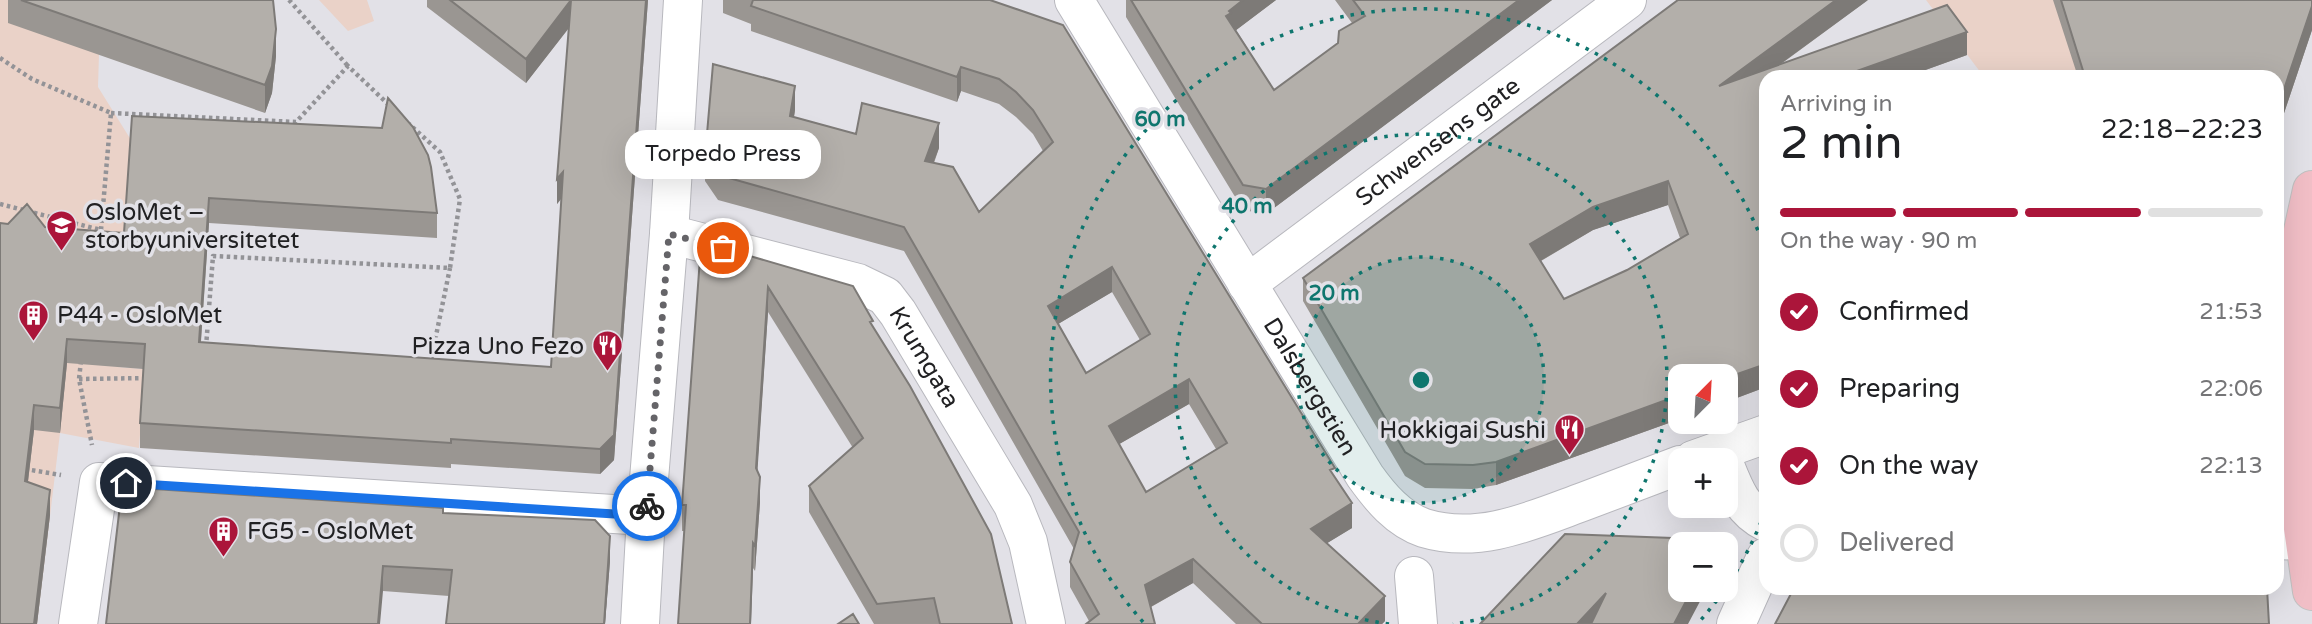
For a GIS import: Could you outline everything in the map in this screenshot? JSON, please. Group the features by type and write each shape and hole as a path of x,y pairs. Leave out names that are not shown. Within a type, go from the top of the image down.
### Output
{"main road":[{"path":"2312,190 2297,242 2293,337 2298,478 2290,540 2312,591"}],"street":[{"path":"640,624 669,234 683,0"},
{"name":"Dalsbergstien","path":"1074,0 1373,487 1400,516 1424,527 1482,533 1517,526 1668,469"},
{"name":"Schwensens gate","path":"1247,284 1627,0"},
{"name":"Krumgata","path":"669,234 858,284 885,296 1013,505 1028,542 1046,624"},
{"path":"1738,448 1759,438"},
{"path":"78,624 99,482 646,516"},
{"path":"1738,498 1759,519"},
{"path":"1736,624 1759,573"},
{"path":"1414,576 1418,624"}],"path":[{"path":"289,0 348,66 399,114"},
{"path":"0,58 32,79 111,113 296,122 348,66"},
{"path":"99,243 111,113"},
{"path":"409,123 440,152 460,199 432,360 418,360"},
{"path":"0,204 100,230"},
{"path":"202,357 206,347 214,256 450,268"},
{"path":"206,347 220,348"},
{"path":"12,467 99,482 79,379 83,352"},
{"path":"79,379 155,378"}],"shaded area":[{"name":"OsloMet – storbyuniversitetet","path":"0,0 16,0 99,54 98,87 131,140 118,367 145,369 139,448 60,433 37,624 0,624"},
{"path":"319,0 367,0 374,21 348,31"},
{"path":"1926,0 2181,0 2126,70 1979,70"}],"building":[{"path":"21,0 273,0 276,29 272,66 265,85"},
{"path":"450,0 571,0 526,59"},
{"path":"571,0 646,0 614,435 600,449 451,439 451,443 140,423 145,344 67,339 60,408 34,405 25,481 50,490 34,624 0,624 0,223 8,224 27,204 45,227 124,233 132,116 382,128 388,98 413,127 428,155 437,213 209,198 199,342 551,367 563,172 557,179"},
{"path":"753,0 990,0 1063,25 1335,468 1330,470 1352,503 1311,529 1385,596 1358,624 1262,624 1193,559 1145,585 1155,624 1086,624 1099,614 1070,562 1079,532 904,227 718,175 705,157 713,64 795,86 790,116 856,134 862,103 939,123 925,161 953,167 979,212 1053,142 1033,110 999,79 961,67 957,77 751,6","holes":["1112,267 1150,334 1086,373 1048,306","1189,379 1227,443 1146,492 1109,426"]},
{"path":"1131,0 1243,0 1226,16 1274,90 1338,43 1339,31 1365,16 1353,0 1519,0 1266,189 1243,185"},
{"path":"1678,0 1836,0 1719,86 1759,72 1759,366 1738,374 1738,364 1668,364 1668,399 1496,462 1473,465 1425,464 1405,452 1303,278","holes":["1668,181 1688,234 1627,270 1564,299 1530,244 1593,207"]},
{"path":"2061,0 2312,0 2284,89 2284,70 2083,70"},
{"path":"1947,5 1967,32 1860,70 1764,70"},
{"path":"719,247 853,286 873,321 870,322 910,386 991,534 1012,624 940,624 934,598 877,604 809,486 863,438 768,287 756,468 760,477 755,546 753,543 750,624 678,624 686,505 682,505 700,258"},
{"path":"139,488 443,508 443,513 595,520 610,536 604,624 446,624 452,570 383,566 378,624 106,624 120,505"},
{"path":"1565,534 1668,538 1668,602 1686,602 1674,624 1591,624 1606,593 1577,624 1480,624"},
{"path":"1790,595 2267,595 2269,624 1775,624"},
{"path":"853,614 859,624 838,624"}],"way so far":[{"path":"647,506 669,234 723,248"}],"place":[{"name":"Torpedo Press","path":"723,248"},
{"name":"OsloMet – storbyuniversitetet","path":"62,253"},
{"name":"P44 - OsloMet","path":"34,342"},
{"name":"Pizza Uno Fezo","path":"607,373"},
{"name":"Hokkigai Sushi","path":"1569,457"},
{"name":"FG5 - OsloMet","path":"224,558"}],"route":[{"path":"126,483 646,516 647,506"}]}
